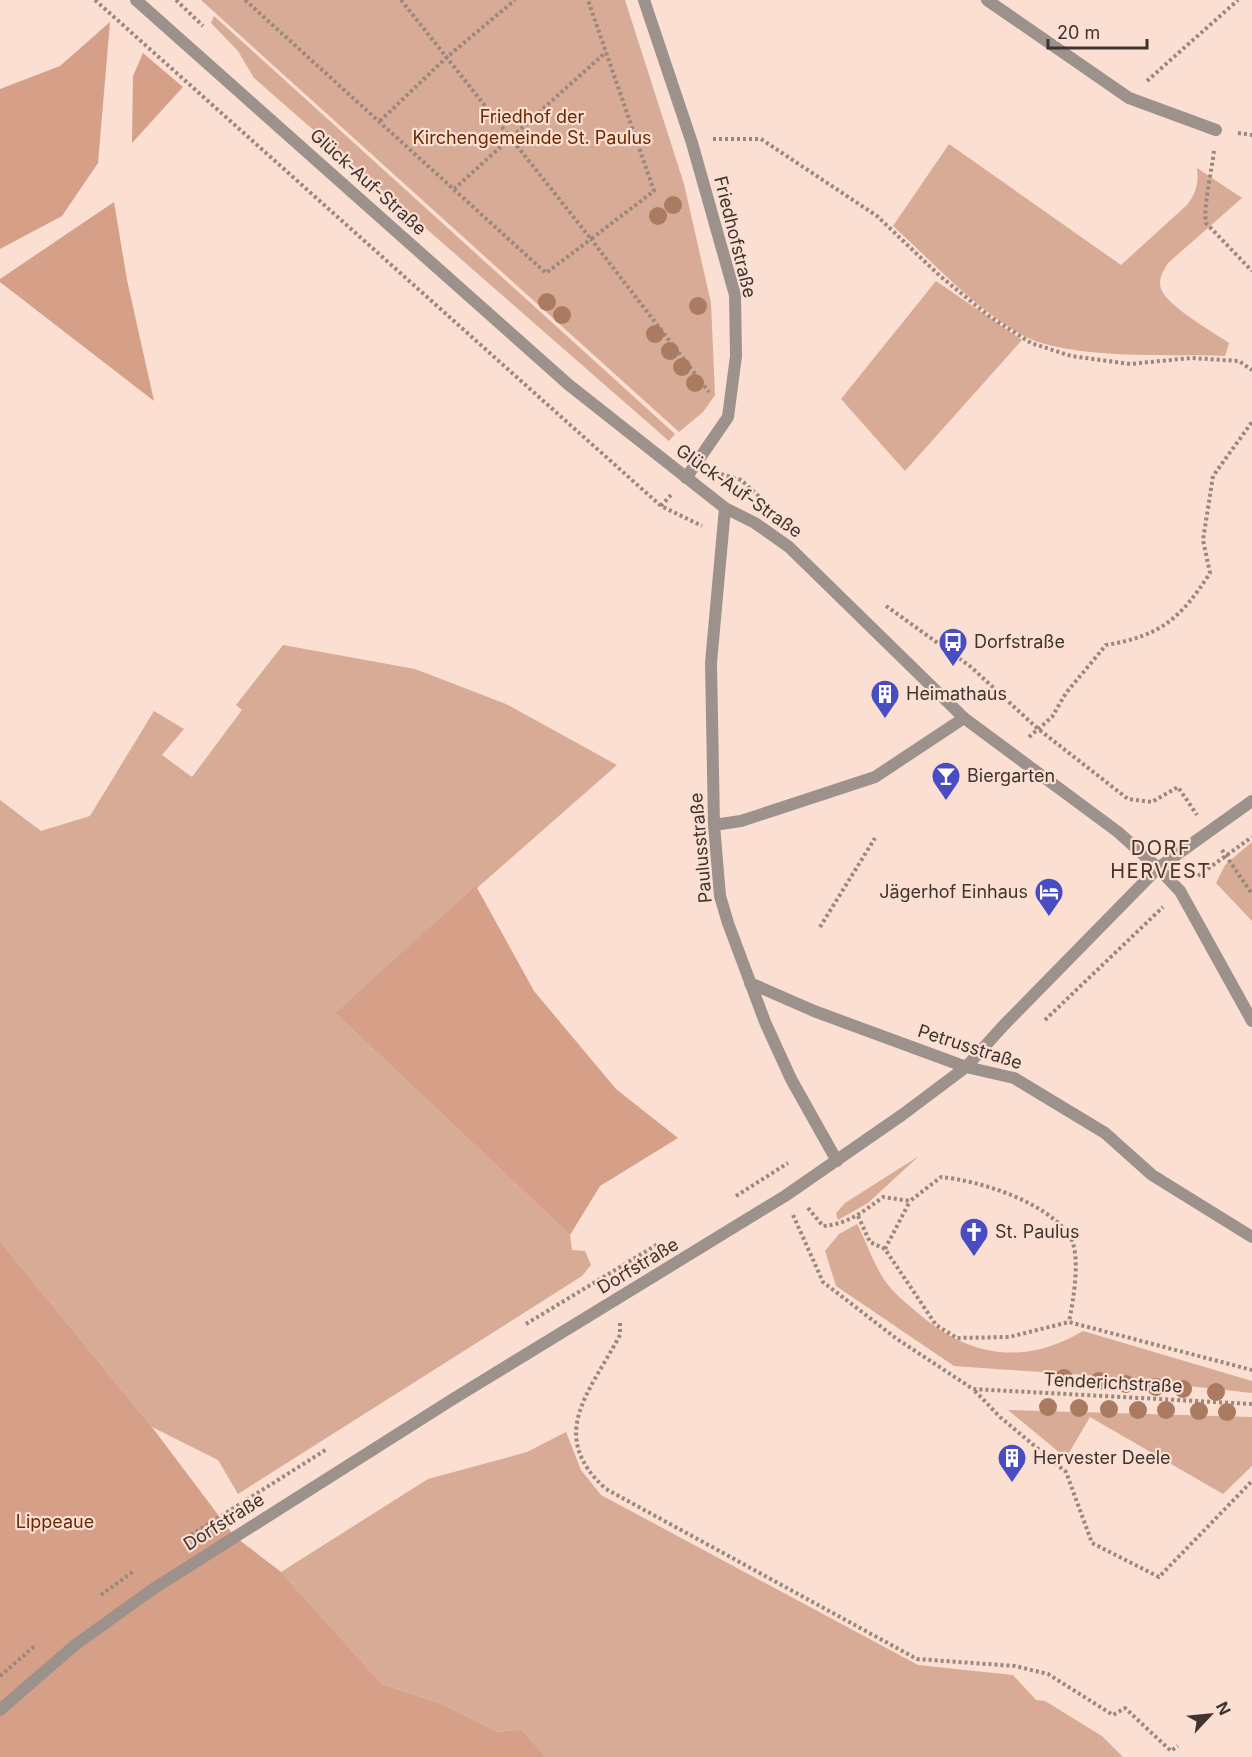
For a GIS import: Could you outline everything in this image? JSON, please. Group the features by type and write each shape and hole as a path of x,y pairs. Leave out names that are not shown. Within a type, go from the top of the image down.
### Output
{"street":[{"name":"Glück-Auf-Straße","path":"136,0 569,385 725,508 755,523 789,546 964,718 1118,832 1158,868 1180,891 1252,1021"},
{"name":"Friedhofstraße","path":"644,0 692,144 735,295 736,356 728,417 686,478"},
{"path":"987,0 1129,98 1216,130"},
{"name":"Paulusstraße","path":"725,508 725,529 711,663 714,825 720,896 750,983 791,1079 837,1161"},
{"path":"714,825 741,821 875,777 964,718"},
{"name":"Dorfstraße","path":"0,1710 75,1645 153,1588 785,1196 837,1161 966,1067 1004,1025 1158,868 1208,830 1252,801"},
{"name":"Petrusstraße","path":"750,983 814,1011 966,1067 1014,1078 1105,1133 1152,1174 1252,1237"}],"path":[{"path":"95,0 661,506 703,527 725,529"},
{"path":"245,0 546,273 654,191 588,0"},
{"path":"401,0 591,239 728,417"},
{"path":"380,121 447,57 515,0"},
{"path":"1129,98 1238,0"},
{"path":"454,189 606,52"},
{"path":"1216,130 1209,193 1204,213 1206,223 1252,271"},
{"path":"692,144 711,139 761,139 876,216 956,289 989,315 1031,343 1083,358 1130,363 1191,357 1239,361 1252,370"},
{"path":"1014,754 1037,728 1052,717 1066,693 1106,645 1137,640 1169,623 1192,601 1210,573 1203,540 1213,476 1252,422"},
{"path":"696,466 741,480 767,503"},
{"path":"879,601 971,667 1037,728 1128,799 1152,802 1178,787 1252,894"},
{"path":"1180,891 1225,855 1252,837"},
{"path":"820,927 875,838"},
{"path":"1038,1027 1167,902"},
{"path":"728,1201 824,1140"},
{"path":"858,1216 870,1242 885,1249 936,1325 957,1338 1009,1337 1069,1322 1077,1280 1070,1236 1040,1209 971,1180 941,1177 910,1201 885,1249"},
{"name":"Tenderichstraße","path":"785,1196 823,1282 897,1339 974,1389 1000,1418 1066,1472 1092,1543 1159,1577 1252,1480"},
{"path":"808,1208 823,1226 840,1225 858,1216 883,1197 910,1201"},
{"path":"619,1298 620,1335 576,1418 575,1439 580,1458 590,1475 606,1489 917,1659 1015,1666 1048,1674 1113,1715 1125,1708 1171,1751 1178,1746"},
{"name":"Tenderichstraße","path":"1069,1322 1252,1370"},
{"name":"Tenderichstraße","path":"974,1389 1252,1404"}],"green space":[{"name":"Friedhof der Kirchengemeinde St. Paulus","path":"201,0 625,0 684,184 711,303 715,395 703,412 679,432"},
{"path":"214,16 675,434 669,441 254,78 238,51 211,23"},
{"path":"110,22 98,163 62,216 0,249 0,89 60,66"},
{"path":"143,53 183,87 132,143 133,76"},
{"path":"949,144 1121,265 1187,205 1196,188 1197,168 1242,198 1168,263 1160,282 1165,296 1172,303 1229,343 1225,356 1120,354 1065,349 1022,335 987,312 893,226"},
{"path":"114,202 127,280 154,401 0,282 0,279"},
{"path":"936,281 1022,340 905,471 841,399"},
{"path":"283,645 415,669 506,704 617,765 335,1013 570,1235 572,1250 585,1251 591,1265 582,1276 238,1494 218,1460 152,1427 0,1241 0,800 41,831 90,816 154,711 184,729 162,755 192,777 242,710 236,705"},
{"path":"1252,842 1252,921 1216,883 1225,865"},
{"path":"476,886 534,991 616,1089 678,1138 600,1186 570,1235 335,1013"},
{"path":"919,1156 868,1203 838,1220 836,1213 845,1203"},
{"path":"857,1224 879,1272 891,1288 938,1329 958,1340 978,1348 998,1352 1019,1352 1040,1349 1083,1331 1252,1381 1252,1393 1099,1376 954,1366 836,1286 825,1251 839,1234"},
{"name":"Lippeaue","path":"0,1241 152,1427 234,1536 281,1572 382,1684 442,1704 498,1732 521,1729 546,1757 0,1757"},
{"path":"1008,1410 1252,1417 1252,1466 1223,1494 1090,1417 1066,1458"},
{"path":"566,1432 581,1470 601,1495 918,1665 1013,1675 1036,1700 1045,1701 1102,1736 1123,1757 546,1757 521,1729 498,1732 442,1704 382,1684 281,1572 428,1479 527,1452"}],"place":[{"name":"Dorfstraße","path":"953,668"},
{"name":"Heimathaus","path":"885,720"},
{"name":"Biergarten","path":"946,802"},
{"name":"Jägerhof Einhaus","path":"1049,918"},
{"name":"St. Paulus","path":"974,1258"},
{"name":"Hervester Deele","path":"1012,1484"}],"district":[{"name":"DORF HERVEST","path":"1161,860"}]}
